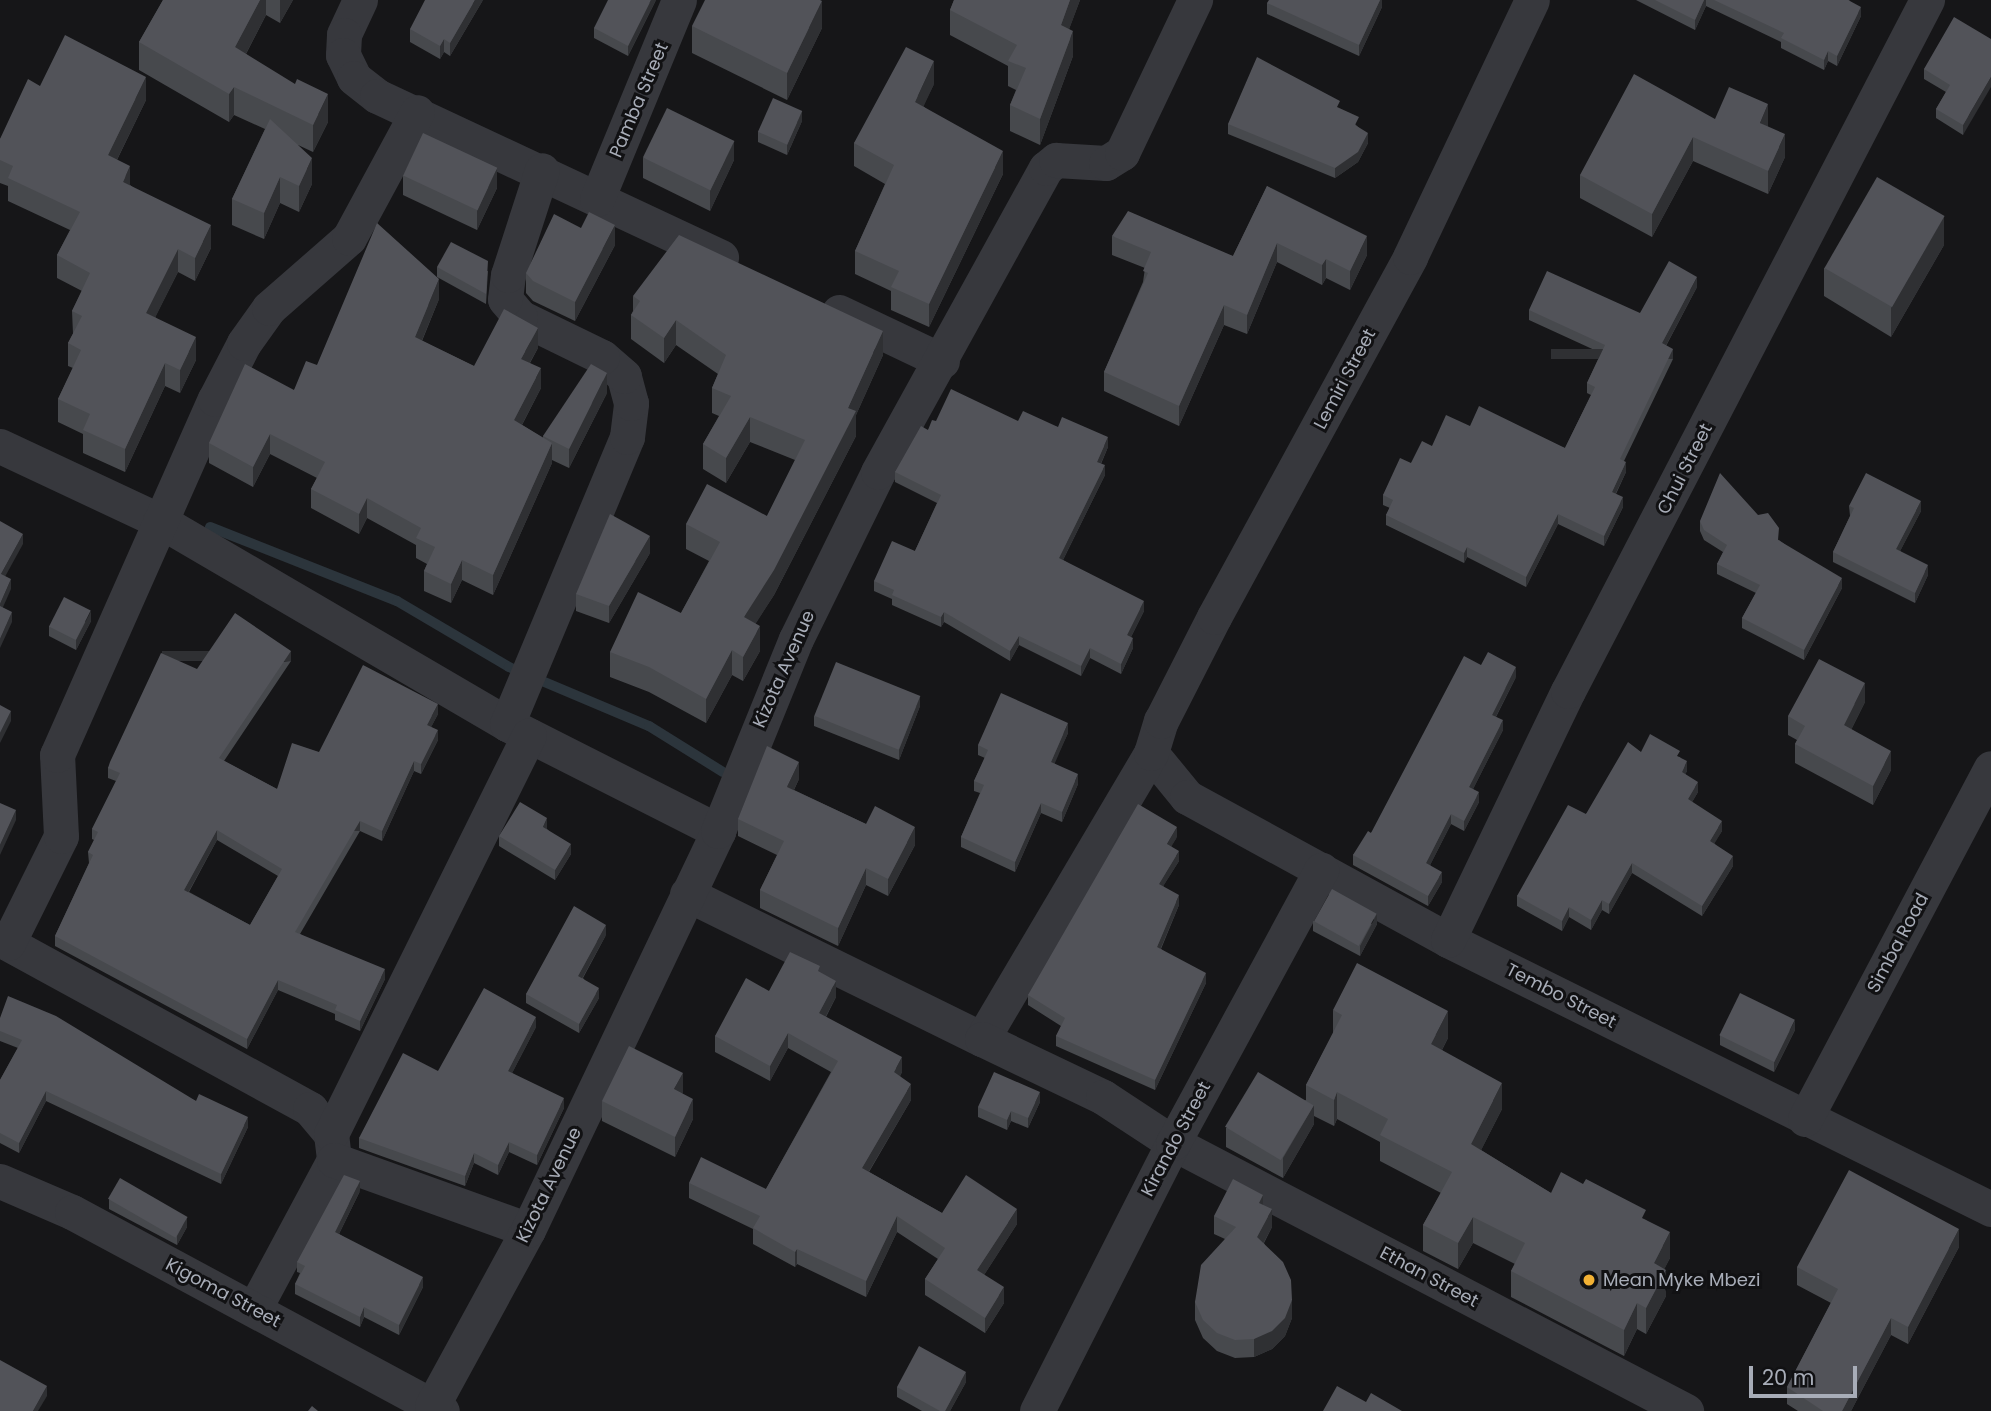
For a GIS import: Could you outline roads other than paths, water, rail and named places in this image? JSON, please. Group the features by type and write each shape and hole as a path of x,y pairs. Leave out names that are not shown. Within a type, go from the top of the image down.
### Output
{"street":[{"path":"360,0 344,35 343,55 354,78 377,96 542,170 752,272"},
{"name":"Pamba Street","path":"597,198 679,0"},
{"name":"Kizota Avenue","path":"437,1409 528,1230 718,831 769,701 849,528 1046,168 1056,160 1106,163 1122,153 1195,0"},
{"name":"Lemiri Street","path":"982,1040 1151,753 1161,721 1208,629 1410,257 1532,0"},
{"name":"Chui Street","path":"1448,940 1568,691 1927,0"},
{"path":"417,112 349,238 269,308 244,342 160,521 57,755 61,836 4,941 310,1109 332,1147 528,1230"},
{"path":"254,1309 332,1147 518,729 627,437 631,403 624,376 602,357 520,317 505,299 508,275 542,170"},
{"path":"812,300 942,361"},
{"path":"0,446 160,521 518,729 718,831"},
{"name":"Tembo Street","path":"1151,753 1187,797 1448,940 1991,1209"},
{"name":"Simba Road","path":"1805,1119 1991,768"},
{"name":"Kirando Street","path":"1037,1411 1173,1143 1321,870"},
{"name":"Ethan Street","path":"687,894 1103,1097 1173,1143 1686,1411"},
{"name":"Kigoma Street","path":"0,1181 72,1212 437,1409"}],"waterway":[{"path":"210,527 397,601 509,667 649,726 723,772"}],"place":[{"name":"Mean Myke Mbezi","path":"1589,1280"}]}
